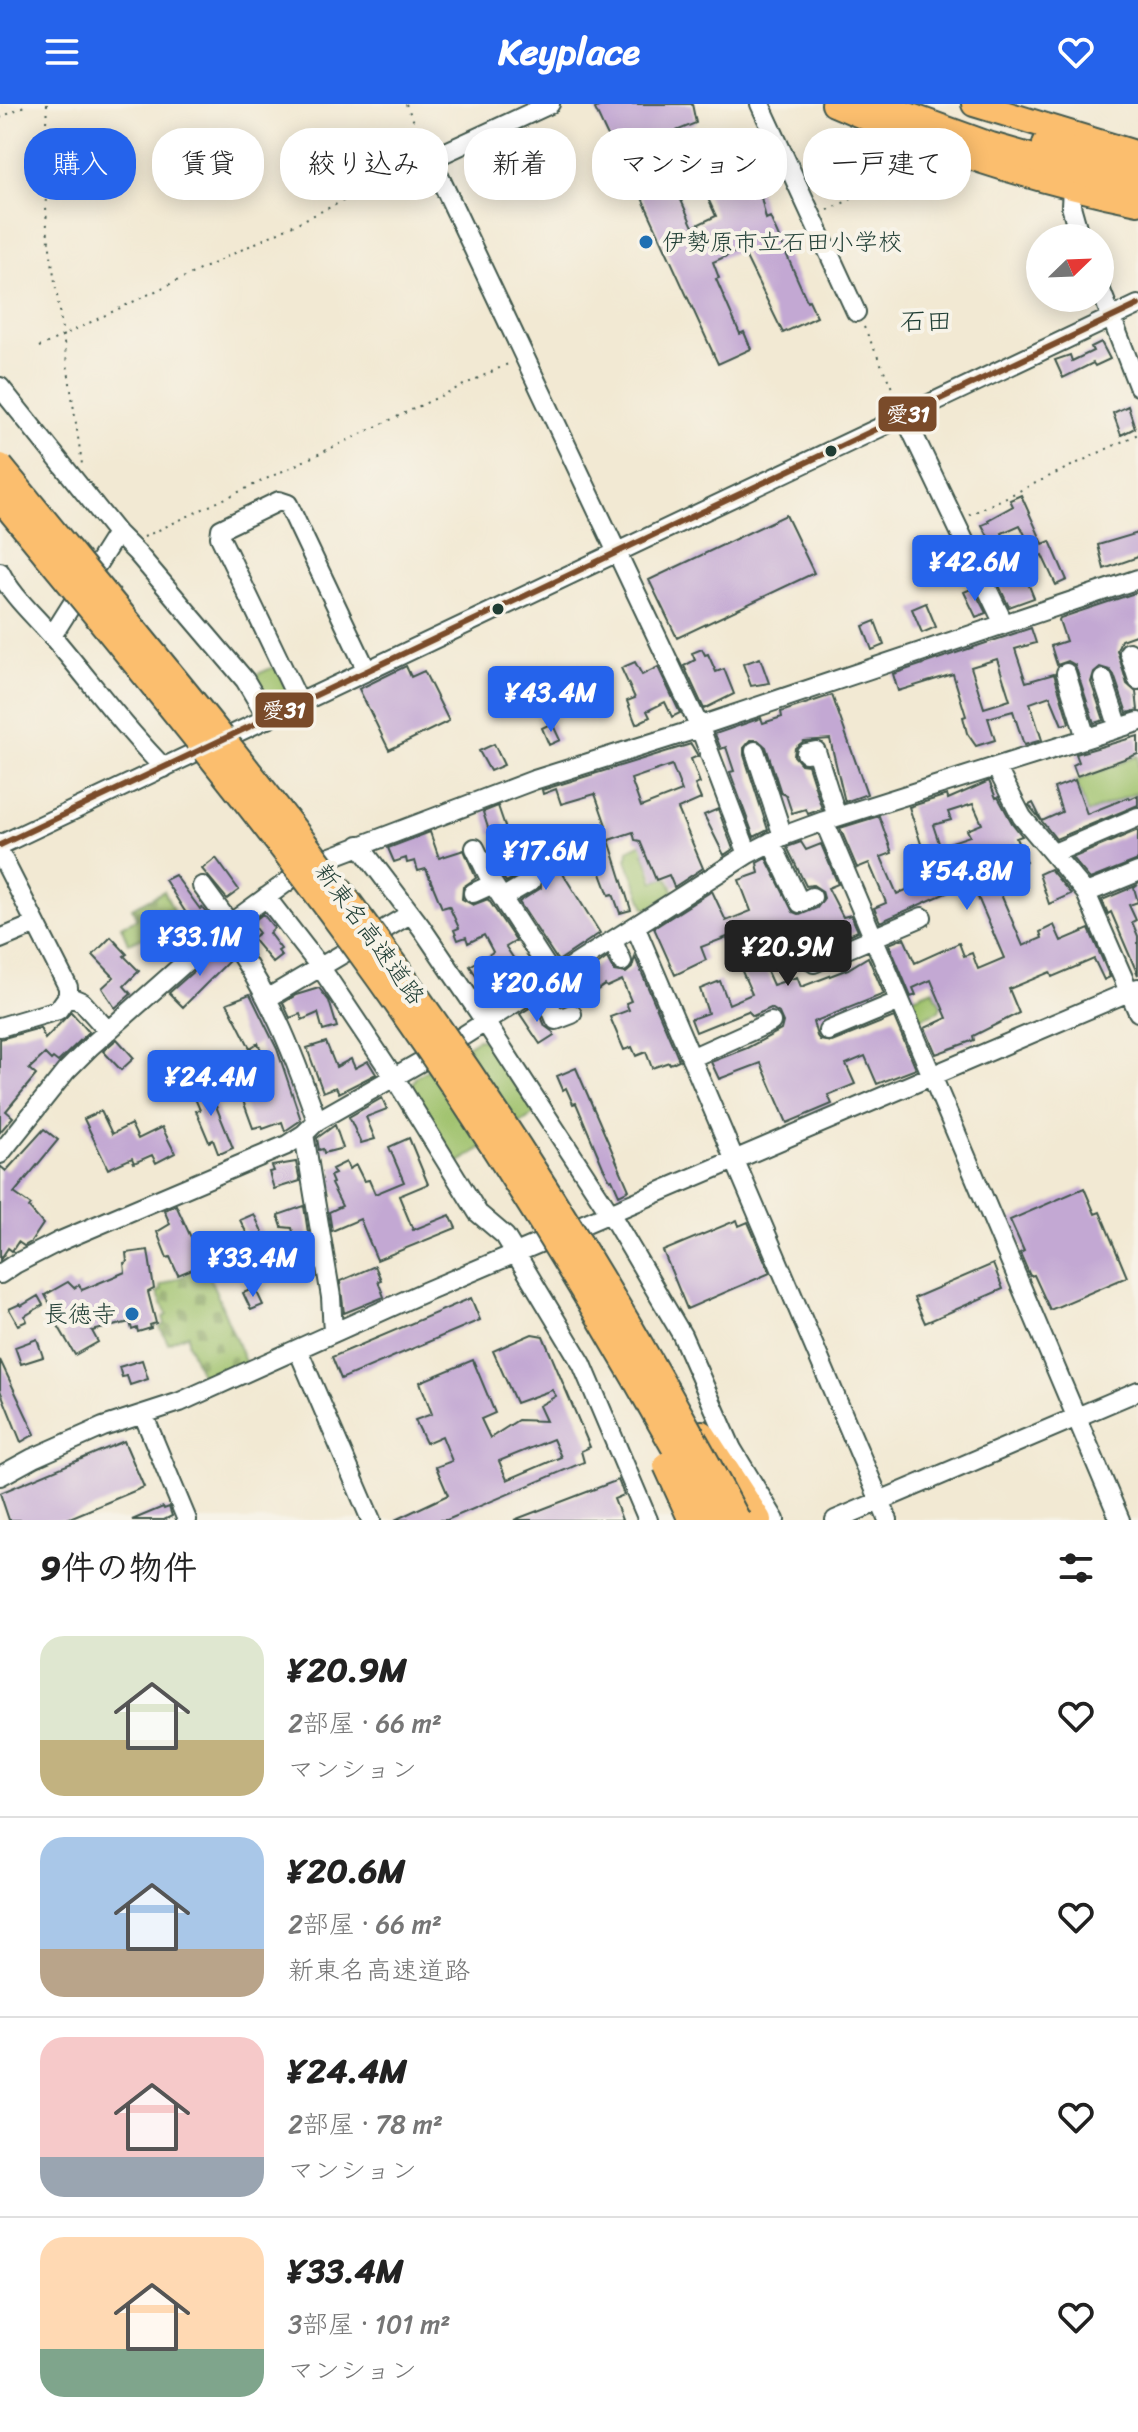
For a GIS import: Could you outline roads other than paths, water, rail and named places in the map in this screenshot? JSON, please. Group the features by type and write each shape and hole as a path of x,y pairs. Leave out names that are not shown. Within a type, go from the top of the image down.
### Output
{"highway":[{"path":"875,104 991,146 1138,188"},
{"path":"921,104 996,130 1138,169"},
{"name":"新東名高速道路","path":"0,467 199,712 366,926 512,1136 629,1324 737,1520"},
{"name":"新東名高速道路","path":"0,497 264,824 352,940 482,1127 610,1334 715,1520"},
{"path":"482,1127 621,1372 692,1520"},
{"path":"629,1324 758,1520"}],"main road":[{"path":"834,104 941,148 1072,188 1138,202"},
{"path":"974,104 1025,112 1138,154"}],"street":[{"path":"550,104 431,159 700,728 748,854"},
{"path":"760,104 856,312"},
{"path":"1072,188 1071,206 1076,224"},
{"path":"1114,323 1138,305"},
{"path":"1110,312 1138,386"},
{"path":"0,845 904,415 1114,323 1138,318"},
{"path":"0,387 87,496 245,680 268,719"},
{"path":"904,415 1004,624"},
{"path":"83,472 87,496"},
{"path":"300,704 220,537 221,529 279,501 288,504 367,671"},
{"path":"52,636 123,539"},
{"path":"0,572 129,733 164,768"},
{"path":"0,1154 66,1071 108,1031 226,926 310,865 534,780 700,728 861,670 1138,579"},
{"path":"1129,652 1138,680"},
{"path":"1066,673 1086,738"},
{"path":"1103,679 1119,728"},
{"path":"0,1274 58,1242 287,1145 311,1127 748,854 777,839 1138,722"},
{"path":"755,751 777,839 801,902"},
{"path":"816,751 831,819 874,942 1120,1520"},
{"path":"996,767 1022,817 1086,893 1134,990 1138,1012"},
{"path":"1054,853 1138,817"},
{"path":"359,845 485,1021 610,1213 682,1335 732,1449 775,1520"},
{"path":"475,848 547,982 556,1020 572,1014"},
{"path":"0,853 68,987 68,996 58,1010 0,1027"},
{"path":"1086,893 1138,872"},
{"path":"473,893 498,891 531,881"},
{"path":"208,889 292,1048 311,1127 333,1332"},
{"path":"266,897 321,968 394,1077 478,1213 505,1236 582,1364 648,1520"},
{"path":"268,998 410,914"},
{"path":"816,966 874,942 922,917"},
{"path":"0,939 36,924"},
{"path":"635,926 888,1520"},
{"path":"613,941 622,962"},
{"path":"0,1476 47,1452 180,1402 333,1332 1134,990"},
{"path":"68,996 82,1002 108,1031"},
{"path":"834,1025 900,1001"},
{"path":"691,1058 755,1036 771,1022"},
{"path":"298,1350 371,1520"},
{"path":"835,1520 1138,1391"},
{"path":"143,1414 187,1520"}],"place":[{"name":"伊勢原市立石田小学校","path":"646,242"},
{"name":"長徳寺","path":"132,1314"}],"district":[{"name":"石田","path":"926,321"}]}
